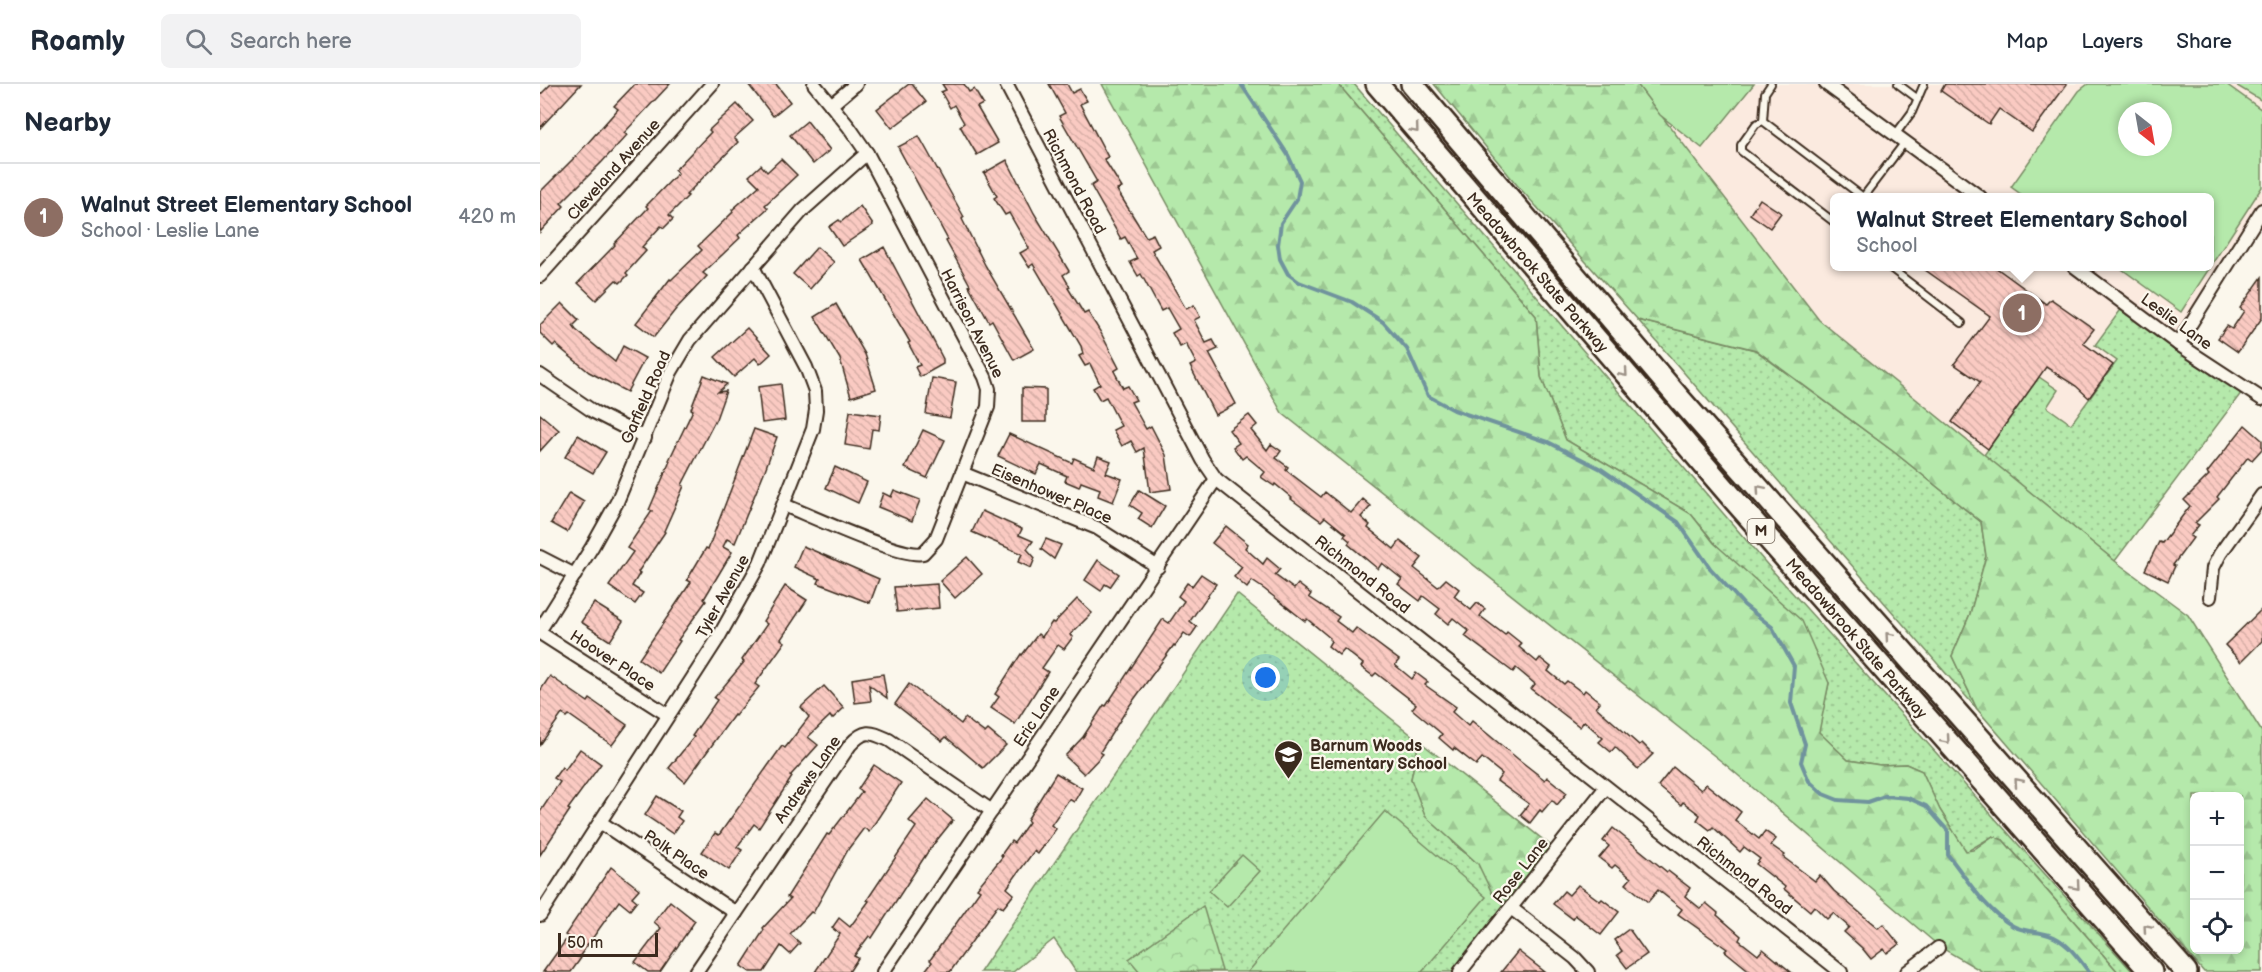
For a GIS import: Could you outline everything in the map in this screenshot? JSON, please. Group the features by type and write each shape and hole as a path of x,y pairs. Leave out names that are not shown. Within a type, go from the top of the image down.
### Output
{"highway":[{"name":"Meadowbrook State Parkway","path":"1377,84 1720,484 2151,972"},
{"name":"Meadowbrook State Parkway","path":"1412,84 1678,397 2186,972"}],"street":[{"name":"Cleveland Avenue","path":"540,276 712,84"},
{"name":"Harrison Avenue","path":"784,505 890,548 919,555 927,551 936,538 988,407 989,389 986,377 867,153 814,84"},
{"path":"831,105 856,84"},
{"name":"Richmond Road","path":"1006,84 1203,460 1216,479 1841,972"},
{"path":"1826,84 1973,193"},
{"name":"Garfield Road","path":"540,631 617,502 672,372 690,340 810,204 867,153"},
{"path":"2178,344 2262,210"},
{"name":"Tyler Avenue","path":"540,915 735,609 760,563 813,429 816,410 815,391 806,367 753,267"},
{"name":"Leslie Lane","path":"2079,271 2178,344 2262,399"},
{"path":"540,375 594,412 645,438"},
{"name":"Eisenhower Place","path":"962,473 1097,528 1158,567"},
{"name":"Eric Lane","path":"883,972 1216,479"},
{"path":"2210,597 2213,568 2220,554 2262,495"},
{"path":"540,557 575,574"},
{"name":"Hoover Place","path":"540,631 668,715"},
{"name":"Andrews Lane","path":"696,972 850,745 863,733 872,733 890,740 992,811"},
{"name":"Rose Lane","path":"1460,972 1606,787"},
{"name":"Polk Place","path":"600,822 736,913"},
{"path":"1511,908 1575,958 1588,972"},
{"path":"1907,972 1938,948"}],"lane":[{"path":"1763,121 1765,93 1771,84"},
{"path":"1898,84 1918,99"},
{"path":"1866,193 1900,139 1924,84"},
{"path":"1763,121 1858,193"},
{"path":"1763,121 1756,124 1741,146 1741,151 1830,219"},
{"path":"1893,271 1962,323"}],"shaded area":[{"path":"1637,84 2262,84 2262,210 2179,343 2115,561 1819,320"}],"green space":[{"path":"1102,84 1338,84 1536,316 1541,377 1566,440 1691,514 1714,543 1802,621 1829,683 1819,732 1848,760 1880,765 1906,764 1922,771 1940,810 1966,851 1973,850 1993,836 2003,840 2118,972 1983,972 1940,947 1726,765 1282,413"},
{"path":"1338,84 1354,84 1771,569 2133,972 2118,972 2003,840 1993,836 1966,852 1940,810 1922,771 1906,764 1880,765 1848,760 1818,732 1829,683 1691,514 1566,440 1541,377 1536,316"},
{"path":"1434,84 1637,84 1819,320 2115,561 2188,615 2262,732 2262,972 2204,972 1977,709 1952,656 1970,614 1986,556 1981,522 1894,452 1756,350 1638,320 1517,185"},
{"path":"1637,84 1754,84 1702,148 1660,115"},
{"path":"2088,84 2226,84 2262,110 2262,187 2214,261 2214,193 2019,193 2011,187 2079,91"},
{"path":"2234,84 2262,84 2262,101"},
{"path":"2125,271 2208,271 2181,312"},
{"path":"2125,304 2245,388 2115,561 1984,455 2039,377 2058,390 2047,407 2071,424 2117,361 2095,345"},
{"path":"1638,320 1755,350 1894,452 1981,522 1986,556 1970,614 1952,656 1977,709"},
{"name":"Barnum Woods Elementary School","path":"1237,594 1419,741 1411,779 1455,845 1479,864 1493,894 1511,908 1460,972 1076,972 1054,939 1013,972 980,972"},
{"path":"1419,741 1556,850 1511,908 1493,895 1478,864 1425,816 1411,779"},
{"path":"1385,811 1486,897 1422,972 1248,972"},
{"path":"1242,855 1260,871 1227,907 1209,891"},
{"path":"1203,906 1222,971 1140,972 1129,959"}],"building":[{"path":"551,84 581,84 540,128 540,95"},
{"path":"635,84 670,84 624,133 627,135 561,203 564,206 540,232 540,192 618,109 614,106"},
{"path":"748,84 776,84 790,102 773,116"},
{"path":"912,84 926,102 892,128 877,109"},
{"path":"942,84 964,84 969,92 974,89 983,104 977,107 998,143 977,155 960,126 964,123 954,105 950,108 941,92 946,90"},
{"path":"1049,84 1067,84 1072,93 1080,89 1087,101 1080,104 1108,157 1104,159 1122,188 1117,190 1146,237 1153,234 1159,246 1152,250 1186,309 1194,305 1200,317 1194,320 1206,343 1213,340 1218,349 1209,353 1236,404 1215,415 1190,366 1196,363 1186,344 1180,347 1172,333 1179,329 1167,308 1161,311 1141,274 1138,276 1130,262 1137,259 1125,237 1121,239 1091,186 1097,182 1059,116 1065,113"},
{"path":"1945,84 2067,84 2032,132 1999,109 1989,124 1941,91"},
{"path":"737,104 753,121 734,138 738,142 669,215 673,219 664,228 661,226 642,247 646,251 626,273 628,275 620,283 616,280 596,300 578,283 615,245 648,208 646,206 678,173 675,170 711,132 709,130"},
{"path":"807,121 830,150 813,164 790,135"},
{"path":"919,136 964,217 962,219 985,265 1034,349 1014,360 992,320 989,322 969,286 946,241 948,240 898,147"},
{"path":"781,159 797,175 765,205 768,208 738,235 740,238 703,273 707,276 654,337 636,323 670,279 702,250 698,246 733,212 732,210 759,186 749,176 761,165 767,172"},
{"path":"1007,160 1034,213 1069,271 1063,275 1070,287 1068,288 1084,314 1088,312 1101,333 1119,368 1114,371 1123,388 1128,386 1136,400 1131,402 1146,429 1151,426 1166,455 1171,489 1150,492 1144,448 1137,452 1131,441 1122,446 1113,430 1121,426 1106,397 1100,400 1093,388 1100,384 1090,364 1085,366 1079,356 1083,354 1081,346 1033,264 1029,267 1020,253 1029,248 1009,213 1005,215 994,198 997,196 984,173"},
{"path":"1760,199 1781,213 1770,228 1750,214"},
{"path":"860,206 873,225 842,246 829,227 839,220 841,222"},
{"path":"817,247 834,262 810,289 793,274"},
{"path":"884,247 943,359 943,364 920,377 915,367 920,365 908,343 910,342 862,260"},
{"path":"1927,271 2001,271 2046,304 2051,299 2094,329 2083,343 2113,365 2089,398 2076,386 2046,367 1988,449 1952,422 1980,382 1954,364 1990,316"},
{"path":"2262,277 2262,318 2238,352 2218,338 2227,326 2232,329 2244,311 2240,308"},
{"path":"562,303 579,320 573,326 576,330 615,362 623,346 645,358 627,392 589,372 555,344 553,346 540,333 540,325"},
{"path":"836,304 865,354 876,389 851,397 840,359 815,317"},
{"path":"747,328 771,354 760,364 755,358 734,377 715,357"},
{"path":"704,375 727,384 718,392 726,391 716,419 682,485 684,486 665,532 638,572 640,573 632,586 643,593 635,604 609,586 633,552 627,548 652,511 649,510 669,460 693,410 691,409"},
{"path":"932,378 956,382 950,418 926,414"},
{"path":"781,384 785,420 762,423 758,387"},
{"path":"1022,388 1046,389 1046,422 1022,422"},
{"path":"850,411 881,415 879,430 872,429 869,449 845,445"},
{"path":"540,414 559,430 540,451"},
{"path":"1249,415 1257,425 1251,430 1267,450 1271,444 1281,451 1276,458 1288,467 1286,470 1321,497 1325,492 1351,513 1363,499 1371,506 1361,517 1370,525 1368,528 1394,549 1400,541 1422,558 1414,568 1438,587 1446,579 1459,589 1454,596 1471,610 1477,603 1485,609 1480,616 1505,635 1507,632 1522,644 1519,647 1537,662 1540,658 1551,667 1548,671 1564,684 1567,681 1583,693 1585,690 1600,702 1596,707 1639,745 1642,743 1653,754 1638,769 1615,747 1611,752 1599,742 1603,738 1584,721 1580,727 1531,689 1535,684 1516,668 1513,672 1465,636 1469,631 1453,618 1448,624 1436,614 1440,609 1423,596 1420,601 1398,584 1402,579 1382,563 1378,569 1348,544 1350,541 1344,536 1346,534 1325,517 1321,521 1275,484 1274,486 1261,477 1265,472 1246,456 1242,459 1233,447 1239,443 1229,430"},
{"path":"2245,425 2262,440 2262,449 2252,460 2248,457 2217,497 2219,499 2195,523 2199,525 2190,536 2193,538 2173,565 2175,566 2168,581 2145,570 2159,542 2162,543 2190,506 2184,500 2209,475 2207,473"},
{"path":"754,429 777,437 765,470 735,543 727,539 723,547 732,552 704,599 706,601 678,640 680,641 659,673 639,659 691,582 687,580 706,548 708,549"},
{"path":"923,430 945,440 927,478 905,468"},
{"path":"1009,434 1072,463 1074,458 1094,467 1098,456 1111,461 1106,473 1122,479 1113,502 1098,496 1100,489 1081,482 1079,487 1065,481 1067,476 1041,464 1036,474 998,456"},
{"path":"578,435 606,452 593,473 565,457"},
{"path":"835,467 867,482 858,503 826,488"},
{"path":"894,490 920,500 912,521 878,507 883,493 891,497"},
{"path":"1139,490 1165,506 1152,528 1138,519 1142,513 1130,505"},
{"path":"569,493 584,502 567,532 551,523"},
{"path":"982,511 1022,529 1019,535 1033,541 1027,549 1035,558 1031,568 1018,562 1022,554 972,532"},
{"path":"1226,526 1248,544 1245,548 1263,564 1267,558 1280,569 1275,575 1294,589 1298,584 1311,594 1309,597 1339,617 1336,621 1352,633 1356,628 1399,660 1395,665 1412,679 1416,673 1428,682 1425,685 1456,707 1452,712 1468,726 1472,721 1545,780 1547,777 1567,793 1557,805 1552,800 1530,823 1520,815 1529,804 1497,781 1502,774 1482,758 1476,765 1454,748 1453,750 1439,738 1442,734 1412,709 1416,704 1376,673 1373,676 1361,667 1363,664 1344,649 1339,655 1328,646 1330,638 1307,619 1305,621 1252,581 1247,588 1234,577 1242,567 1212,543"},
{"path":"1046,539 1061,545 1054,559 1041,549"},
{"path":"803,546 879,579 870,603 818,583 820,579 794,567"},
{"path":"967,557 982,574 955,598 940,581"},
{"path":"1098,560 1119,574 1110,587 1105,584 1101,591 1085,580"},
{"path":"1201,574 1216,584 1190,621 1197,627 1190,637 1184,633 1174,645 1127,709 1100,752 1103,754 1084,774 1065,756 1083,737 1104,705 1106,706 1163,619 1169,623 1184,601 1178,596 1187,583 1192,586"},
{"path":"937,584 939,608 897,612 894,587"},
{"path":"785,586 807,600 781,639 785,642 755,684 759,687 734,715 685,782 669,768 694,737 692,736 717,700 714,698 744,662 742,660 767,624 763,621"},
{"path":"1077,599 1092,613 1070,635 1073,637 1064,649 1058,645 1042,668 1048,672 1015,724 991,708 999,697 995,694 1021,654 1038,634 1042,637 1052,622 1054,623"},
{"path":"594,603 623,621 610,641 581,622"},
{"path":"2262,609 2262,641 2241,662 2225,645"},
{"path":"883,674 887,698 869,685 871,701 855,703 852,679"},
{"path":"550,676 588,702 590,699 627,725 612,745 569,715 567,717 562,714 540,745 540,691"},
{"path":"909,684 961,724 965,718 985,733 988,730 1006,745 983,768 946,737 942,741 895,704"},
{"path":"824,686 844,708 832,719 830,716 808,737 818,745 790,776 792,777 759,828 754,824 737,847 742,850 729,870 702,852 715,833 719,835 782,746 785,748 809,717 801,707"},
{"path":"580,749 601,764 568,809 570,810 540,855 540,812 560,782 554,778 562,767 565,770"},
{"path":"874,765 901,783 869,832 864,828 849,848 813,913 811,912 790,934 800,943 790,954 781,946 764,972 750,972 741,966 764,930 763,928 790,899 787,897 827,834 829,835 862,792 858,789"},
{"path":"1673,767 1701,790 1706,784 1741,812 1735,820 1759,839 1765,831 1776,839 1771,845 1785,855 1783,857 1815,881 1820,875 1834,891 1878,928 1883,924 1899,944 1887,953 1884,949 1871,959 1844,932 1849,927 1833,913 1827,919 1814,906 1810,911 1756,864 1760,859 1744,847 1740,852 1713,827 1710,830 1697,820 1700,815 1683,802 1681,805 1658,786"},
{"path":"1056,773 1082,788 1074,802 1069,799 1051,825 1056,829 1038,854 1034,851 1007,888 1014,894 1003,908 998,905 950,972 924,972 932,962 930,960 980,890 977,888 1003,856 1001,855 1011,841 1014,843 1029,822 1027,820"},
{"path":"657,796 681,811 677,817 682,821 673,834 645,815"},
{"path":"928,799 953,820 929,850 872,938 869,936 854,956 858,958 849,972 815,972 840,934 832,928 839,918 850,927 916,827 909,821"},
{"path":"1613,828 1690,888 1685,896 1701,909 1706,903 1741,936 1739,940 1758,955 1763,949 1791,972 1751,972 1725,951 1727,949 1678,914 1682,909 1658,890 1648,902 1626,884 1631,878 1615,865 1612,868 1599,858 1609,846 1603,841"},
{"path":"611,867 639,889 632,897 637,901 630,910 619,901 571,972 543,972 568,937 565,935"},
{"path":"1578,885 1619,912 1601,935 1575,915 1573,919 1553,904 1564,891 1569,895"},
{"path":"670,901 695,921 660,972 648,972 635,962 661,928 654,922"},
{"path":"1629,929 1647,954 1627,968 1617,955 1622,951 1614,940"},
{"path":"1518,951 1545,972 1501,972"}],"waterway":[{"path":"1241,84 1288,155 1300,181 1297,199 1281,223 1278,245 1280,259 1288,274 1299,282 1352,302 1383,322 1407,349 1428,396 1454,410 1548,442 1601,469 1678,522 1710,568 1744,605 1772,627 1794,666 1791,703 1805,744 1801,762 1809,781 1823,794 1838,800 1868,802 1885,796 1908,798 1926,806 1948,831 1948,855 1985,903 2013,926 2049,935 2061,941 2089,972"}],"place":[{"name":"Walnut Street Elementary School","path":"2022,313"},
{"name":"Barnum Woods Elementary School","path":"1289,780"}]}
